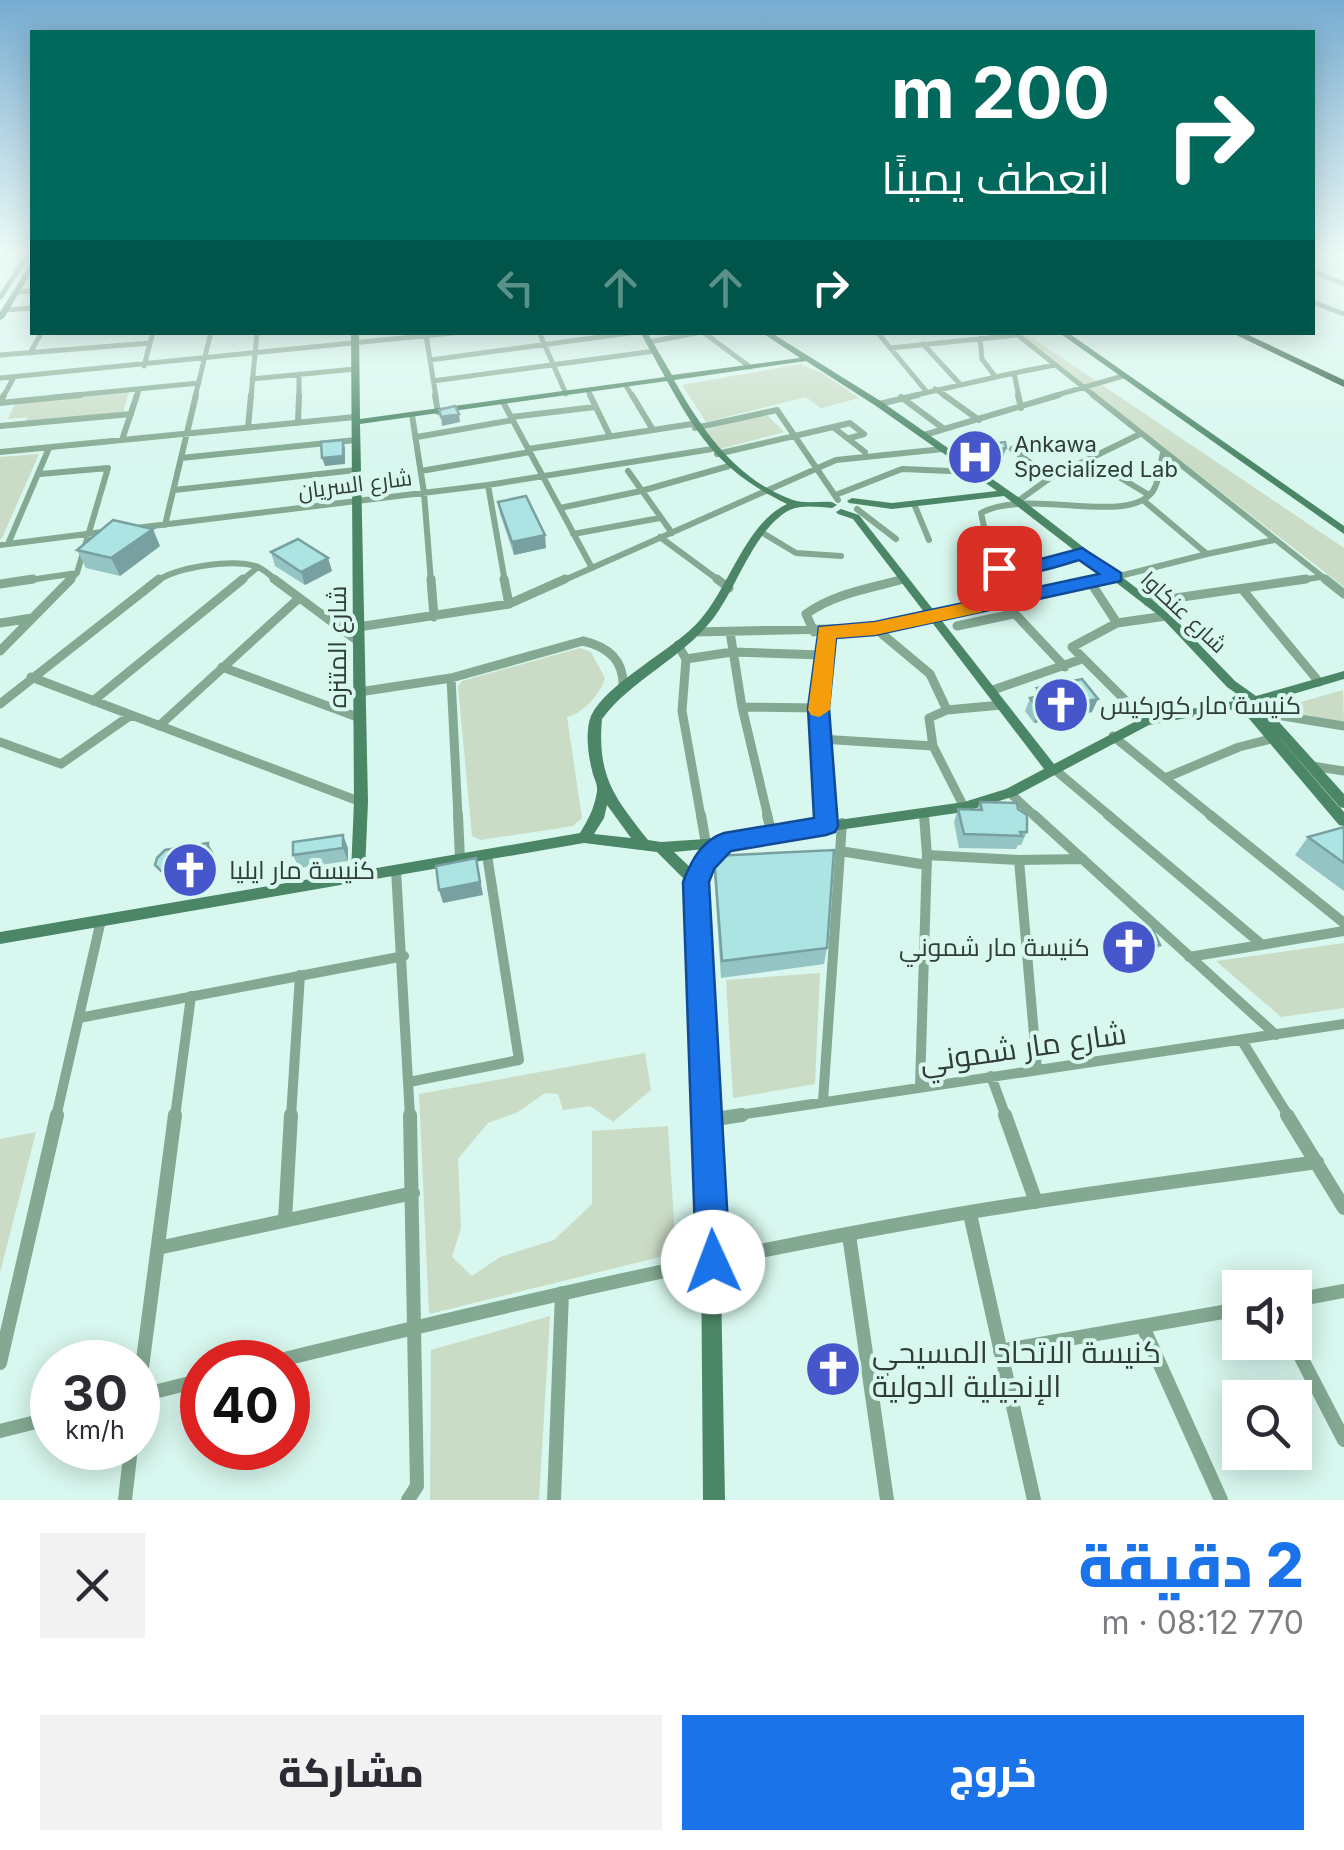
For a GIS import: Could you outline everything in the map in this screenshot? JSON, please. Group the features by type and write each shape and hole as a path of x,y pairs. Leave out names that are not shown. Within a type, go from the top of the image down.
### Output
{"highway":[{"path":"1253,335 1344,374"},
{"path":"1253,335 1344,384"}],"street":[{"path":"30,353 40,335"},
{"path":"144,366 153,335"},
{"path":"165,525 210,335"},
{"path":"248,428 257,335"},
{"name":"شارع المتنزه","path":"355,335 361,802 358,877"},
{"path":"0,378 354,346 426,335 438,412"},
{"path":"540,335 566,394"},
{"path":"707,335 750,367"},
{"name":"شارع عنكاوا","path":"769,335 879,404 1018,501 1166,616 1344,803"},
{"path":"879,335 926,391"},
{"path":"890,348 1007,335"},
{"path":"1017,335 1344,594"},
{"path":"1065,335 1344,531"},
{"path":"430,360 544,344 643,336 694,426 729,466 768,493 796,505 882,507 1004,493"},
{"path":"980,338 982,358 994,375"},
{"path":"0,356 150,343"},
{"path":"923,344 959,383"},
{"path":"433,381 655,352"},
{"path":"0,452 412,416 807,359"},
{"path":"879,404 994,375 1056,365"},
{"path":"252,379 355,369"},
{"path":"1014,373 1022,408"},
{"path":"298,423 300,374"},
{"path":"924,435 1123,376"},
{"path":"0,402 14,378"},
{"path":"0,402 199,383"},
{"path":"626,386 653,430"},
{"path":"935,389 980,420"},
{"path":"122,440 139,390"},
{"path":"588,391 610,436"},
{"path":"900,397 944,429"},
{"path":"503,402 592,568"},
{"path":"416,437 595,407"},
{"path":"421,472 773,409 822,470 837,503 856,518 1053,769 1260,942"},
{"path":"0,426 131,414"},
{"path":"412,416 424,493 434,617"},
{"path":"833,427 846,422 856,424 864,434 850,438"},
{"path":"833,427 865,452"},
{"name":"شارع السريان","path":"4,544 488,485 715,452 833,427"},
{"path":"1018,501 1050,478 1140,434"},
{"path":"181,458 356,440"},
{"path":"4,544 50,448"},
{"path":"358,627 509,604 822,470 836,460 865,452 916,455 942,449"},
{"path":"1012,449 1050,478"},
{"path":"985,531 983,510 1018,501 1103,508 1146,497 1154,491 1163,453"},
{"path":"90,468 94,458"},
{"path":"1089,459 1146,497 1207,554"},
{"path":"560,508 641,491 729,466"},
{"path":"0,651 77,573 108,468 40,474"},
{"path":"837,503 902,469 974,472"},
{"path":"174,490 356,470"},
{"path":"628,471 672,533"},
{"path":"488,485 509,604"},
{"path":"768,493 776,508 774,518"},
{"path":"914,504 929,540"},
{"path":"584,838 596,818 603,792 594,737 596,718 695,632 774,518 796,505"},
{"path":"855,505 896,539"},
{"path":"574,534 660,518"},
{"path":"763,533 796,553 841,556"},
{"path":"660,538 729,588"},
{"path":"695,632 875,628 1274,540"},
{"path":"976,568 1042,565 1082,554"},
{"path":"0,704 163,576 241,564 258,567 358,642"},
{"path":"93,701 258,567"},
{"path":"0,584 77,573"},
{"path":"1148,602 1321,577"},
{"path":"814,632 806,614 811,609 832,599 904,579"},
{"path":"1092,583 1116,623"},
{"path":"1242,589 1277,636 1319,682"},
{"path":"159,726 298,599"},
{"path":"1002,602 1065,667"},
{"path":"957,626 1013,614"},
{"path":"1146,721 1091,666 1079,660 1072,646 1116,623 1166,616"},
{"path":"0,623 34,618"},
{"path":"875,628 930,674 947,710"},
{"path":"730,632 742,708 772,835"},
{"path":"826,632 818,708 826,826"},
{"path":"359,692 451,678 583,641 604,646 617,658 624,674 622,692"},
{"path":"678,645 686,658 682,711 706,844"},
{"path":"686,658 732,652 822,654"},
{"path":"990,691 1079,660"},
{"path":"222,667 360,718"},
{"path":"30,677 361,802"},
{"path":"451,678 460,859"},
{"path":"0,938 584,838 661,847 706,844 964,806 1010,793 1146,721 1248,702 1343,678"},
{"name":"شارع عنكاوا","path":"1248,702 1265,713 1294,764 1344,821"},
{"path":"964,806 932,746 930,718 947,710 1001,705"},
{"path":"742,708 818,708"},
{"path":"1265,713 1344,726"},
{"path":"0,742 60,764 131,715"},
{"path":"1113,736 1344,923"},
{"path":"1165,778 1239,746 1279,737"},
{"path":"820,739 932,746"},
{"path":"1294,764 1344,771"},
{"path":"603,792 644,843"},
{"path":"1010,793 1276,1035"},
{"path":"920,1087 927,860 924,813"},
{"path":"823,1101 842,823"},
{"path":"714,1500 713,1262 696,882 710,852 724,842"},
{"path":"661,847 696,882"},
{"path":"840,851 927,860 1083,859"},
{"path":"410,1082 519,1060 487,855"},
{"path":"1018,860 1037,1070"},
{"path":"396,870 404,956 413,1192 417,1486 408,1500"},
{"path":"0,1363 101,920"},
{"path":"1188,957 1344,931"},
{"path":"79,1018 404,956"},
{"path":"286,1220 300,975"},
{"path":"146,1340 191,996"},
{"name":"شارع مار شموني","path":"708,1120 1343,1025"},
{"path":"1242,1041 1344,1208"},
{"path":"991,1076 1036,1202"},
{"path":"310,1353 562,1293 849,1235 1036,1202 1317,1162"},
{"path":"158,1248 413,1192"},
{"path":"970,1214 1034,1500"},
{"path":"849,1235 888,1500"},
{"path":"1312,1297 1344,1291"},
{"path":"554,1500 562,1293"},
{"path":"1000,1351 1222,1313"},
{"path":"1143,1327 1221,1500"},
{"path":"1302,1360 1344,1440"},
{"path":"0,1431 30,1424"},
{"path":"125,1500 129,1470"}],"green space":[{"path":"1018,335 1028,335 1344,548 1344,587"},
{"path":"800,364 822,373 859,398 821,408 806,397 706,422 682,385"},
{"path":"129,392 123,412 26,422 27,417 8,419 15,404"},
{"path":"766,414 784,432 720,449 705,430"},
{"path":"39,454 2,538 0,539 0,457"},
{"path":"580,648 591,652 605,678 590,702 567,717 582,818 573,826 481,840 472,836 458,687 462,681"},
{"path":"1343,690 1344,722 1276,709"},
{"path":"1344,943 1344,1008 1281,1017 1216,961"},
{"path":"820,973 815,1084 733,1098 726,980"},
{"path":"645,1053 651,1090 613,1122 590,1106 563,1110 558,1094 545,1093 518,1112 488,1123 458,1159 461,1228 452,1257 472,1276 500,1257 554,1240 592,1204 592,1131 668,1126 676,1253 429,1314 419,1094"},
{"path":"36,1132 0,1273 0,1139"},
{"path":"550,1316 539,1500 430,1500 431,1350"}],"building":[{"path":"455,406 459,414 441,417 439,410"},
{"path":"343,440 343,456 322,458 321,442"},
{"path":"1005,442 1006,448 976,454 966,446"},
{"path":"526,496 545,535 512,542 498,502"},
{"path":"113,520 153,529 111,558 77,550"},
{"path":"298,539 328,558 301,572 271,552"},
{"path":"1082,679 1098,699 1039,710 1030,698 1043,695 1037,688"},
{"path":"980,802 1017,803 1018,809 1027,815 1027,832 1020,832 1022,836 964,834 958,809 982,810"},
{"path":"1344,827 1344,863 1308,837"},
{"path":"343,835 343,848 293,855 293,842"},
{"path":"208,843 205,864 161,871 155,865 165,850"},
{"path":"834,850 827,948 722,961 714,856"},
{"path":"476,858 480,882 439,890 436,866"},
{"path":"1153,930 1160,945 1114,947 1108,932"}],"slow traffic":[{"path":"819,710 826,632 875,628 975,607"}],"place":[{"name":"Ankawa Specialized Lab","path":"975,457"},
{"name":"كنيسة مار كوركيس","path":"1061,705"},
{"name":"كنيسة مار ايليا","path":"190,870"},
{"name":"كنيسة مار شموني","path":"1129,947"},
{"name":"كنيسة الاتحاد المسيحي الإنجيلية الدولية","path":"833,1369"}],"route":[{"path":"713,1262 696,882 703,863 724,842 826,826 818,708 826,632 875,628 1114,577 1082,554 1042,565 999,568"}]}
